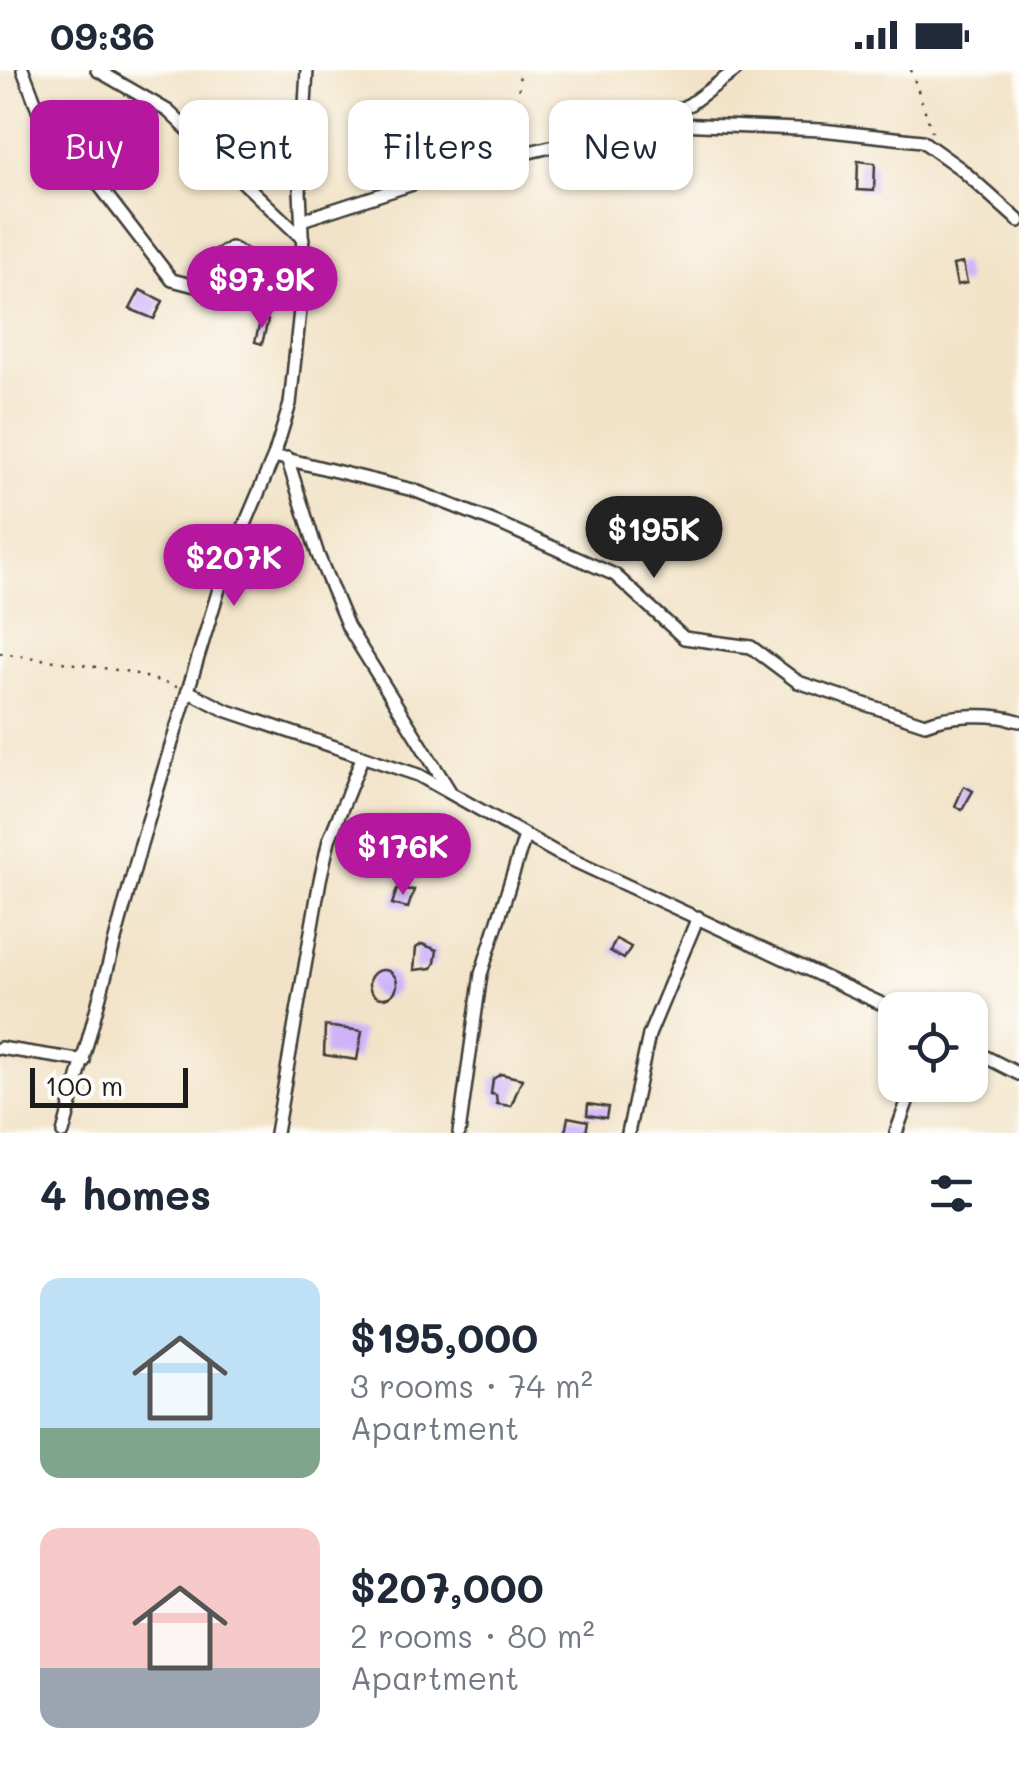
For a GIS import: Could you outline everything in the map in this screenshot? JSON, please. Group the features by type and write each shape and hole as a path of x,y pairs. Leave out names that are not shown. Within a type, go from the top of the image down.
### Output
{"street":[{"path":"23,70 46,128 95,180 172,280 198,287 216,258 231,248 303,285"},
{"path":"97,70 168,110 303,239"},
{"path":"64,1133 124,902 235,543 281,457 296,374 303,285 307,70"},
{"path":"693,102 736,70"},
{"path":"693,125 821,130 931,145 1019,220"},
{"path":"302,220 398,190"},
{"path":"281,457 412,490 500,524 615,575 684,638 751,647 802,684 831,690 925,724 937,719 1019,721"},
{"path":"281,457 348,627 452,794"},
{"path":"188,691 226,710 418,775 524,836 878,1002"},
{"path":"276,1133 320,880 330,840 362,758"},
{"path":"459,1133 482,974 524,836"},
{"path":"628,1133 650,1035 698,917"},
{"path":"0,1048 84,1061"},
{"path":"988,1058 1019,1074"},
{"path":"896,1133 907,1102"}],"path":[{"path":"518,100 520,70"},
{"path":"911,70 934,128 931,145"},
{"path":"0,653 130,672 188,691"}],"building":[{"path":"858,161 875,163 874,191 857,190"},
{"path":"963,263 967,283 957,285 953,265"},
{"path":"140,290 163,301 154,319 130,309"},
{"path":"261,318 268,320 262,344 255,342"},
{"path":"964,786 973,791 962,810 955,806"},
{"path":"397,889 414,890 408,908 392,904"},
{"path":"616,939 631,947 624,959 610,951"},
{"path":"422,944 437,950 435,963 432,968 414,970 416,948"},
{"path":"383,970 393,974 397,984 393,994 383,998 373,994 369,984 373,974"},
{"path":"325,1026 362,1031 357,1060 324,1055"},
{"path":"501,1074 522,1079 511,1106 497,1104 496,1095 491,1094 493,1079"},
{"path":"588,1104 608,1107 606,1118 587,1115"},
{"path":"568,1117 588,1121 586,1133 565,1133"}]}
